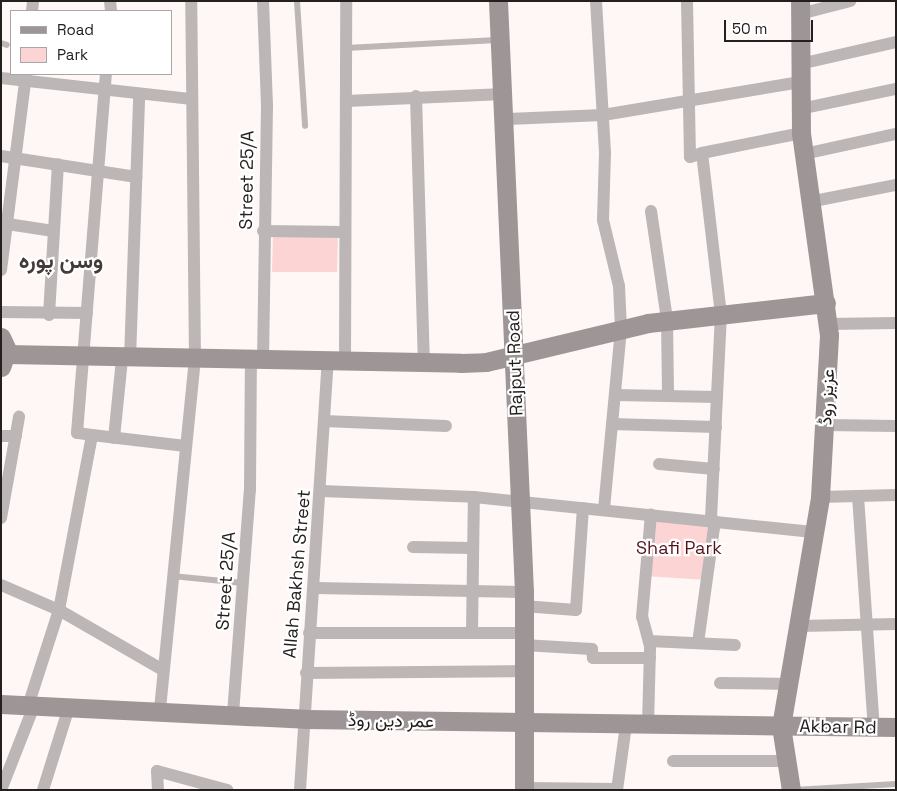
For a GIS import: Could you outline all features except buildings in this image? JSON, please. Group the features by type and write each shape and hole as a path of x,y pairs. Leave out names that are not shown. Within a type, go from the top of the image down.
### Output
{"main road":[{"name":"Rajput Road","path":"498,1 506,119 524,599 524,789"},
{"name":"عزیز روڈ","path":"792,790 784,761 781,726 820,497 826,425 828,324 800,132 800,8"},
{"path":"3,353 84,359 424,360 462,363 515,355 621,329 667,320 826,303"},
{"name":"عمر دین روڈ","path":"1,704 160,709 305,719 525,724 781,726"},
{"name":"Akbar Rd","path":"781,726 896,728"}],"street":[{"path":"160,709 170,576 195,360 190,99 191,1"},
{"name":"Street 25/A","path":"233,714 250,490 263,230 267,106 263,1"},
{"name":"Allah Bakhsh Street","path":"300,790 309,633 316,588 324,421 337,361 346,232 346,1"},
{"path":"596,1 603,115 603,220 619,286 621,329 604,510"},
{"path":"687,1 686,101 690,157 800,132"},
{"path":"800,8 850,1"},
{"path":"800,64 896,42"},
{"path":"106,75 96,170 84,359 77,433 185,446"},
{"path":"1,78 26,78 104,93 190,99"},
{"path":"2,264 5,223 16,158 26,78"},
{"path":"506,119 603,115 800,82"},
{"path":"800,109 896,89"},
{"path":"346,101 416,96 504,94"},
{"path":"114,438 126,359 139,96"},
{"path":"416,96 424,360"},
{"path":"804,154 896,134"},
{"path":"698,643 713,521 721,314 702,153"},
{"path":"1,156 136,177"},
{"path":"49,314 58,164"},
{"path":"809,202 896,185"},
{"path":"651,211 667,320 668,396"},
{"path":"5,223 53,230"},
{"path":"263,230 346,232"},
{"path":"1,312 87,313"},
{"path":"828,324 896,323"},
{"path":"615,396 717,397"},
{"path":"1,518 19,417"},
{"path":"324,421 446,426"},
{"path":"612,424 716,427"},
{"path":"826,425 896,426"},
{"path":"1,790 31,706 58,610 92,435"},
{"path":"1,436 16,436"},
{"path":"659,464 714,469"},
{"path":"322,490 474,497 815,532"},
{"path":"820,497 896,495"},
{"path":"858,496 874,728"},
{"path":"472,633 475,592 472,548 474,497"},
{"path":"316,588 475,592 524,599 576,610 583,508"},
{"path":"648,725 650,658 649,641 642,617 651,514"},
{"path":"413,547 472,548"},
{"path":"1,585 58,610 163,670"},
{"path":"799,626 896,624"},
{"path":"309,633 472,633 592,649 592,658 650,658"},
{"path":"649,641 735,645"},
{"path":"306,673 523,671"},
{"path":"720,683 788,684"},
{"path":"43,790 69,707"},
{"path":"524,789 617,790 626,725"},
{"path":"673,761 784,761"},
{"path":"158,790 157,771 227,790"}],"lane":[{"path":"297,1 305,126"},
{"path":"346,48 500,40"},
{"path":"170,576 243,582"},
{"path":"792,790 896,784"}],"green space":[{"path":"273,236 338,236 337,272 272,272"},
{"name":"Shafi Park","path":"651,514 715,521 707,580 645,576"}],"district":[{"name":"وسن پورہ","path":"61,261"}]}
